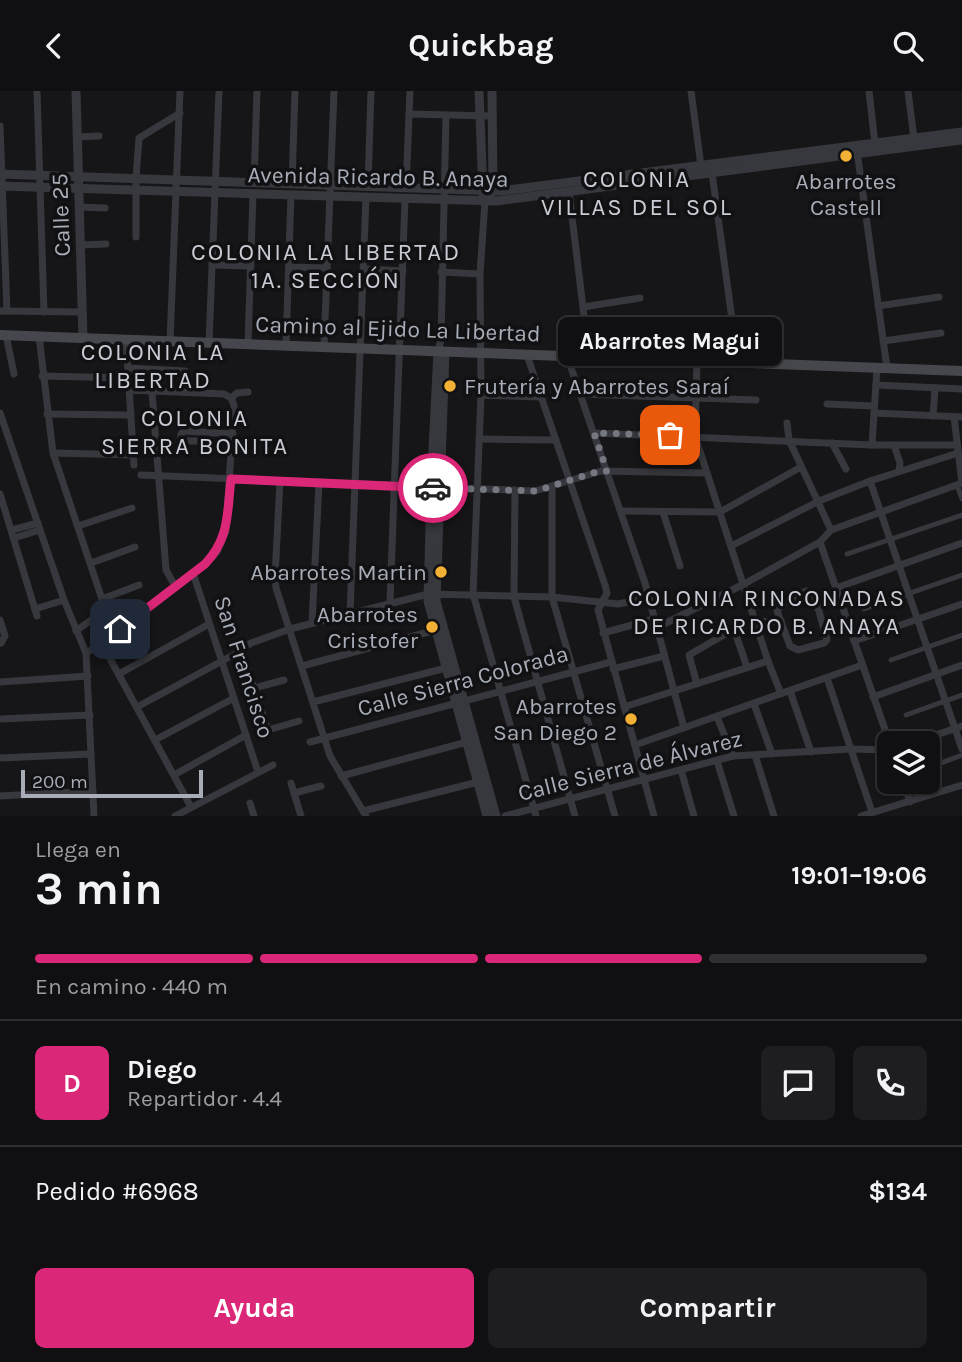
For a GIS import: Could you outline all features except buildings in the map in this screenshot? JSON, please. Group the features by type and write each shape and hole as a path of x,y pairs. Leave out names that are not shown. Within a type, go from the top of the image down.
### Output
{"main road":[{"name":"Camino al Ejido La Libertad","path":"3,335 361,349 441,348 480,353 962,371"}],"street":[{"path":"37,91 44,312"},
{"name":"Calle 25","path":"76,91 83,338"},
{"path":"209,343 219,91"},
{"path":"254,182 257,91"},
{"path":"292,183 295,91"},
{"path":"324,347 334,91"},
{"path":"368,186 371,91"},
{"path":"406,188 410,91"},
{"path":"479,91 482,191 485,201 480,274 481,395 473,594 535,812"},
{"path":"485,201 493,191 492,91"},
{"path":"691,91 701,166"},
{"path":"869,91 875,144"},
{"path":"908,91 914,139"},
{"path":"170,342 180,113 178,93"},
{"path":"136,237 139,138 180,113"},
{"path":"409,114 492,116"},
{"path":"446,115 432,593 436,631 446,668 461,703 467,743 487,816"},
{"path":"0,126 3,311 83,312"},
{"name":"Avenida Ricardo B. Anaya","path":"857,150 875,144 962,132"},
{"path":"78,137 99,136"},
{"name":"Avenida Ricardo B. Anaya","path":"0,174 493,191 701,166 962,140"},
{"path":"857,150 883,341 882,368 876,385 872,445"},
{"name":"Avenida Ricardo B. Anaya","path":"0,186 485,201 569,193 712,173 787,159"},
{"path":"712,173 738,363"},
{"path":"569,193 589,357"},
{"path":"248,344 253,194"},
{"path":"286,346 291,195"},
{"path":"350,613 366,197"},
{"path":"390,602 405,199"},
{"path":"80,207 105,208"},
{"path":"81,245 106,244"},
{"path":"212,265 251,267"},
{"path":"289,267 327,268"},
{"path":"365,269 402,271"},
{"path":"441,272 480,274"},
{"path":"878,306 939,297"},
{"path":"583,307 640,298"},
{"path":"883,341 941,333"},
{"path":"3,335 14,374"},
{"path":"38,337 53,453 103,599 104,609 76,631"},
{"path":"126,340 134,465"},
{"path":"527,355 605,585 607,593 598,610 654,816"},
{"path":"567,356 649,598 684,729"},
{"path":"697,361 695,436 781,694"},
{"path":"128,368 185,371"},
{"path":"42,376 128,378"},
{"path":"876,385 962,389"},
{"path":"933,416 935,388"},
{"path":"86,653 102,644 193,573 217,552 222,542 231,479 234,405 231,398 224,394 129,390"},
{"path":"152,392 166,570 175,586"},
{"path":"231,398 237,393 248,392"},
{"path":"581,394 756,400"},
{"path":"481,395 541,397"},
{"path":"827,404 958,417 957,449 962,499"},
{"path":"0,413 64,600 86,653 94,816"},
{"path":"47,414 131,415"},
{"path":"787,423 789,440 831,530"},
{"path":"209,433 233,435"},
{"path":"594,433 957,449"},
{"path":"0,445 6,437"},
{"path":"479,439 556,440"},
{"path":"832,443 846,469"},
{"path":"894,445 899,457 899,471"},
{"path":"731,546 819,501 957,449"},
{"path":"53,453 134,455"},
{"path":"621,510 720,512 801,467"},
{"path":"141,475 536,491 607,471 708,474"},
{"path":"280,481 275,577 324,739 333,762 365,814 478,782"},
{"path":"870,481 936,674 958,727 962,749"},
{"path":"312,624 319,483"},
{"path":"603,633 655,624 744,584 820,542 831,530 960,484"},
{"path":"552,487 552,597 615,816"},
{"path":"515,490 514,597 575,816"},
{"path":"0,494 36,612 64,600"},
{"path":"78,526 132,508"},
{"path":"663,512 680,566"},
{"path":"847,554 962,515"},
{"path":"13,534 39,526"},
{"path":"820,542 885,731"},
{"path":"818,609 836,588 962,543"},
{"path":"91,563 135,547"},
{"name":"San Francisco","path":"193,573 258,772"},
{"path":"864,609 962,575"},
{"path":"103,599 139,585"},
{"path":"806,591 814,593 818,609 827,640 798,650 793,649 777,611 779,607 806,591"},
{"path":"432,593 438,607 461,703 496,816"},
{"path":"137,707 251,643 290,629 432,593 552,597 624,604 649,598"},
{"path":"854,641 962,604"},
{"path":"0,620 5,636 1,643 9,649"},
{"path":"756,622 781,621"},
{"path":"119,674 209,624"},
{"path":"302,666 436,631"},
{"path":"697,684 689,655 729,632 735,632 747,667"},
{"path":"891,660 962,635"},
{"path":"102,644 191,807"},
{"path":"241,649 268,730 299,721"},
{"name":"Calle Sierra Colorada","path":"310,743 573,671 664,656"},
{"path":"624,707 768,661"},
{"path":"635,745 862,665"},
{"path":"873,697 962,665"},
{"path":"313,702 446,668"},
{"path":"0,682 88,676"},
{"path":"827,678 872,812"},
{"path":"254,688 284,680"},
{"path":"790,691 811,752"},
{"path":"906,715 962,695"},
{"path":"155,740 233,698"},
{"path":"754,704 772,754"},
{"path":"0,719 90,715"},
{"path":"717,717 733,757"},
{"path":"940,733 958,727"},
{"path":"174,775 246,735"},
{"path":"341,776 467,743"},
{"name":"Calle Sierra de Álvarez","path":"505,816 535,812 570,799 733,757 877,750"},
{"path":"0,758 91,754"},
{"path":"755,755 774,816"},
{"path":"940,763 962,755"},
{"path":"717,761 734,816"},
{"path":"175,816 273,765"},
{"path":"681,770 694,816"},
{"path":"291,783 301,816"},
{"path":"861,816 962,785"},
{"path":"294,793 321,786"},
{"path":"0,796 93,791"},
{"path":"907,794 909,802"},
{"path":"250,803 254,816"}],"way so far":[{"path":"433,488 541,491 593,473 607,471 594,433 670,435"}],"place":[{"name":"Abarrotes Castell","path":"846,156"},
{"name":"Frutería y Abarrotes Saraí","path":"450,386"},
{"name":"Abarrotes Magui","path":"670,435"},
{"name":"Abarrotes Martin","path":"441,572"},
{"name":"Abarrotes Cristofer","path":"432,627"},
{"name":"Abarrotes San Diego 2","path":"631,719"}],"district":[{"name":"COLONIA VILLAS DEL SOL","path":"637,193"},
{"name":"COLONIA LA LIBERTAD 1A. SECCIÓN","path":"326,266"},
{"name":"COLONIA LA LIBERTAD","path":"153,366"},
{"name":"COLONIA SIERRA BONITA","path":"195,432"},
{"name":"COLONIA RINCONADAS DE RICARDO B. ANAYA","path":"767,612"}],"route":[{"path":"120,629 217,552 226,531 231,479 433,488"}]}
